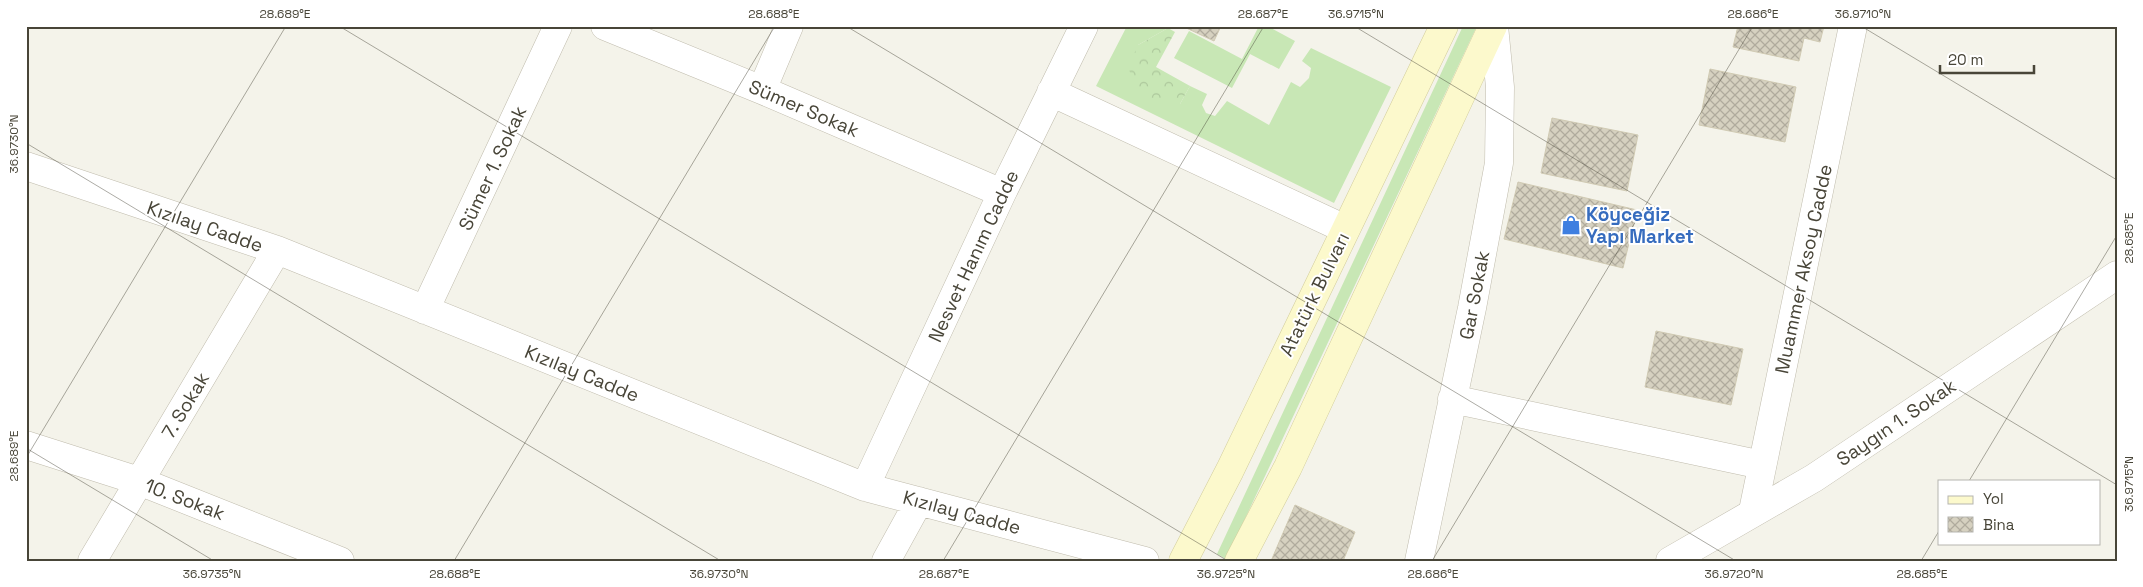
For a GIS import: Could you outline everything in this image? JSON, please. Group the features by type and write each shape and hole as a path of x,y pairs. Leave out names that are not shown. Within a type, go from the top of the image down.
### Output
{"main road":[{"name":"Atatürk Bulvarı","path":"1183,561 1230,470 1444,26"},
{"path":"1239,561 1292,458 1493,26"}],"street":[{"name":"Sümer 1. Sokak","path":"425,310 558,26"},
{"name":"Sümer Sokak","path":"605,26 762,90 1002,193"},
{"path":"762,90 789,26"},
{"name":"Nesvet Hanım Cadde","path":"865,487 1002,193 1084,26"},
{"name":"Gar Sokak","path":"1419,561 1499,164 1500,87 1493,26"},
{"name":"Muammer Aksoy Cadde","path":"1753,511 1853,26"},
{"path":"1051,92 1345,229"},
{"name":"Kızılay Cadde","path":"26,166 277,250 865,487 1145,561"},
{"name":"7. Sokak","path":"92,561 277,250"},
{"name":"Saygın 1. Sokak","path":"1670,561 1753,511 1814,478 2117,275"},
{"path":"1452,399 1762,465"},
{"name":"10. Sokak","path":"26,445 140,481 340,561"},
{"path":"886,561 919,501"}],"green space":[{"path":"1127,26 1165,26 1168,28 1138,45 1180,104 1190,86 1207,94 1202,105 1206,113 1215,116 1227,101 1269,125 1291,82 1300,87 1309,78 1311,68 1302,61 1311,48 1391,87 1334,203 1096,86"},
{"path":"1259,26 1267,26 1295,41 1279,69 1250,54 1232,88 1174,58 1189,31 1242,59"},
{"path":"1463,26 1477,26 1226,559 1217,554"},
{"path":"1168,28 1175,32 1156,67 1190,86 1180,104 1161,102 1147,96 1136,84 1128,67 1138,45"}],"building":[{"path":"1182,26 1221,26 1214,41"},
{"path":"1738,26 1824,26 1820,42 1804,38 1799,61 1733,47"},
{"path":"1710,69 1796,87 1785,142 1699,125"},
{"path":"1552,118 1638,135 1627,191 1541,173"},
{"name":"Köyceğiz Yapı Market","path":"1518,182 1637,210 1623,268 1504,239"},
{"path":"1656,331 1743,349 1731,405 1645,387"},
{"path":"1295,505 1355,532 1343,561 1271,561"}],"place":[{"name":"Köyceğiz Yapı Market","path":"1571,225"}]}
